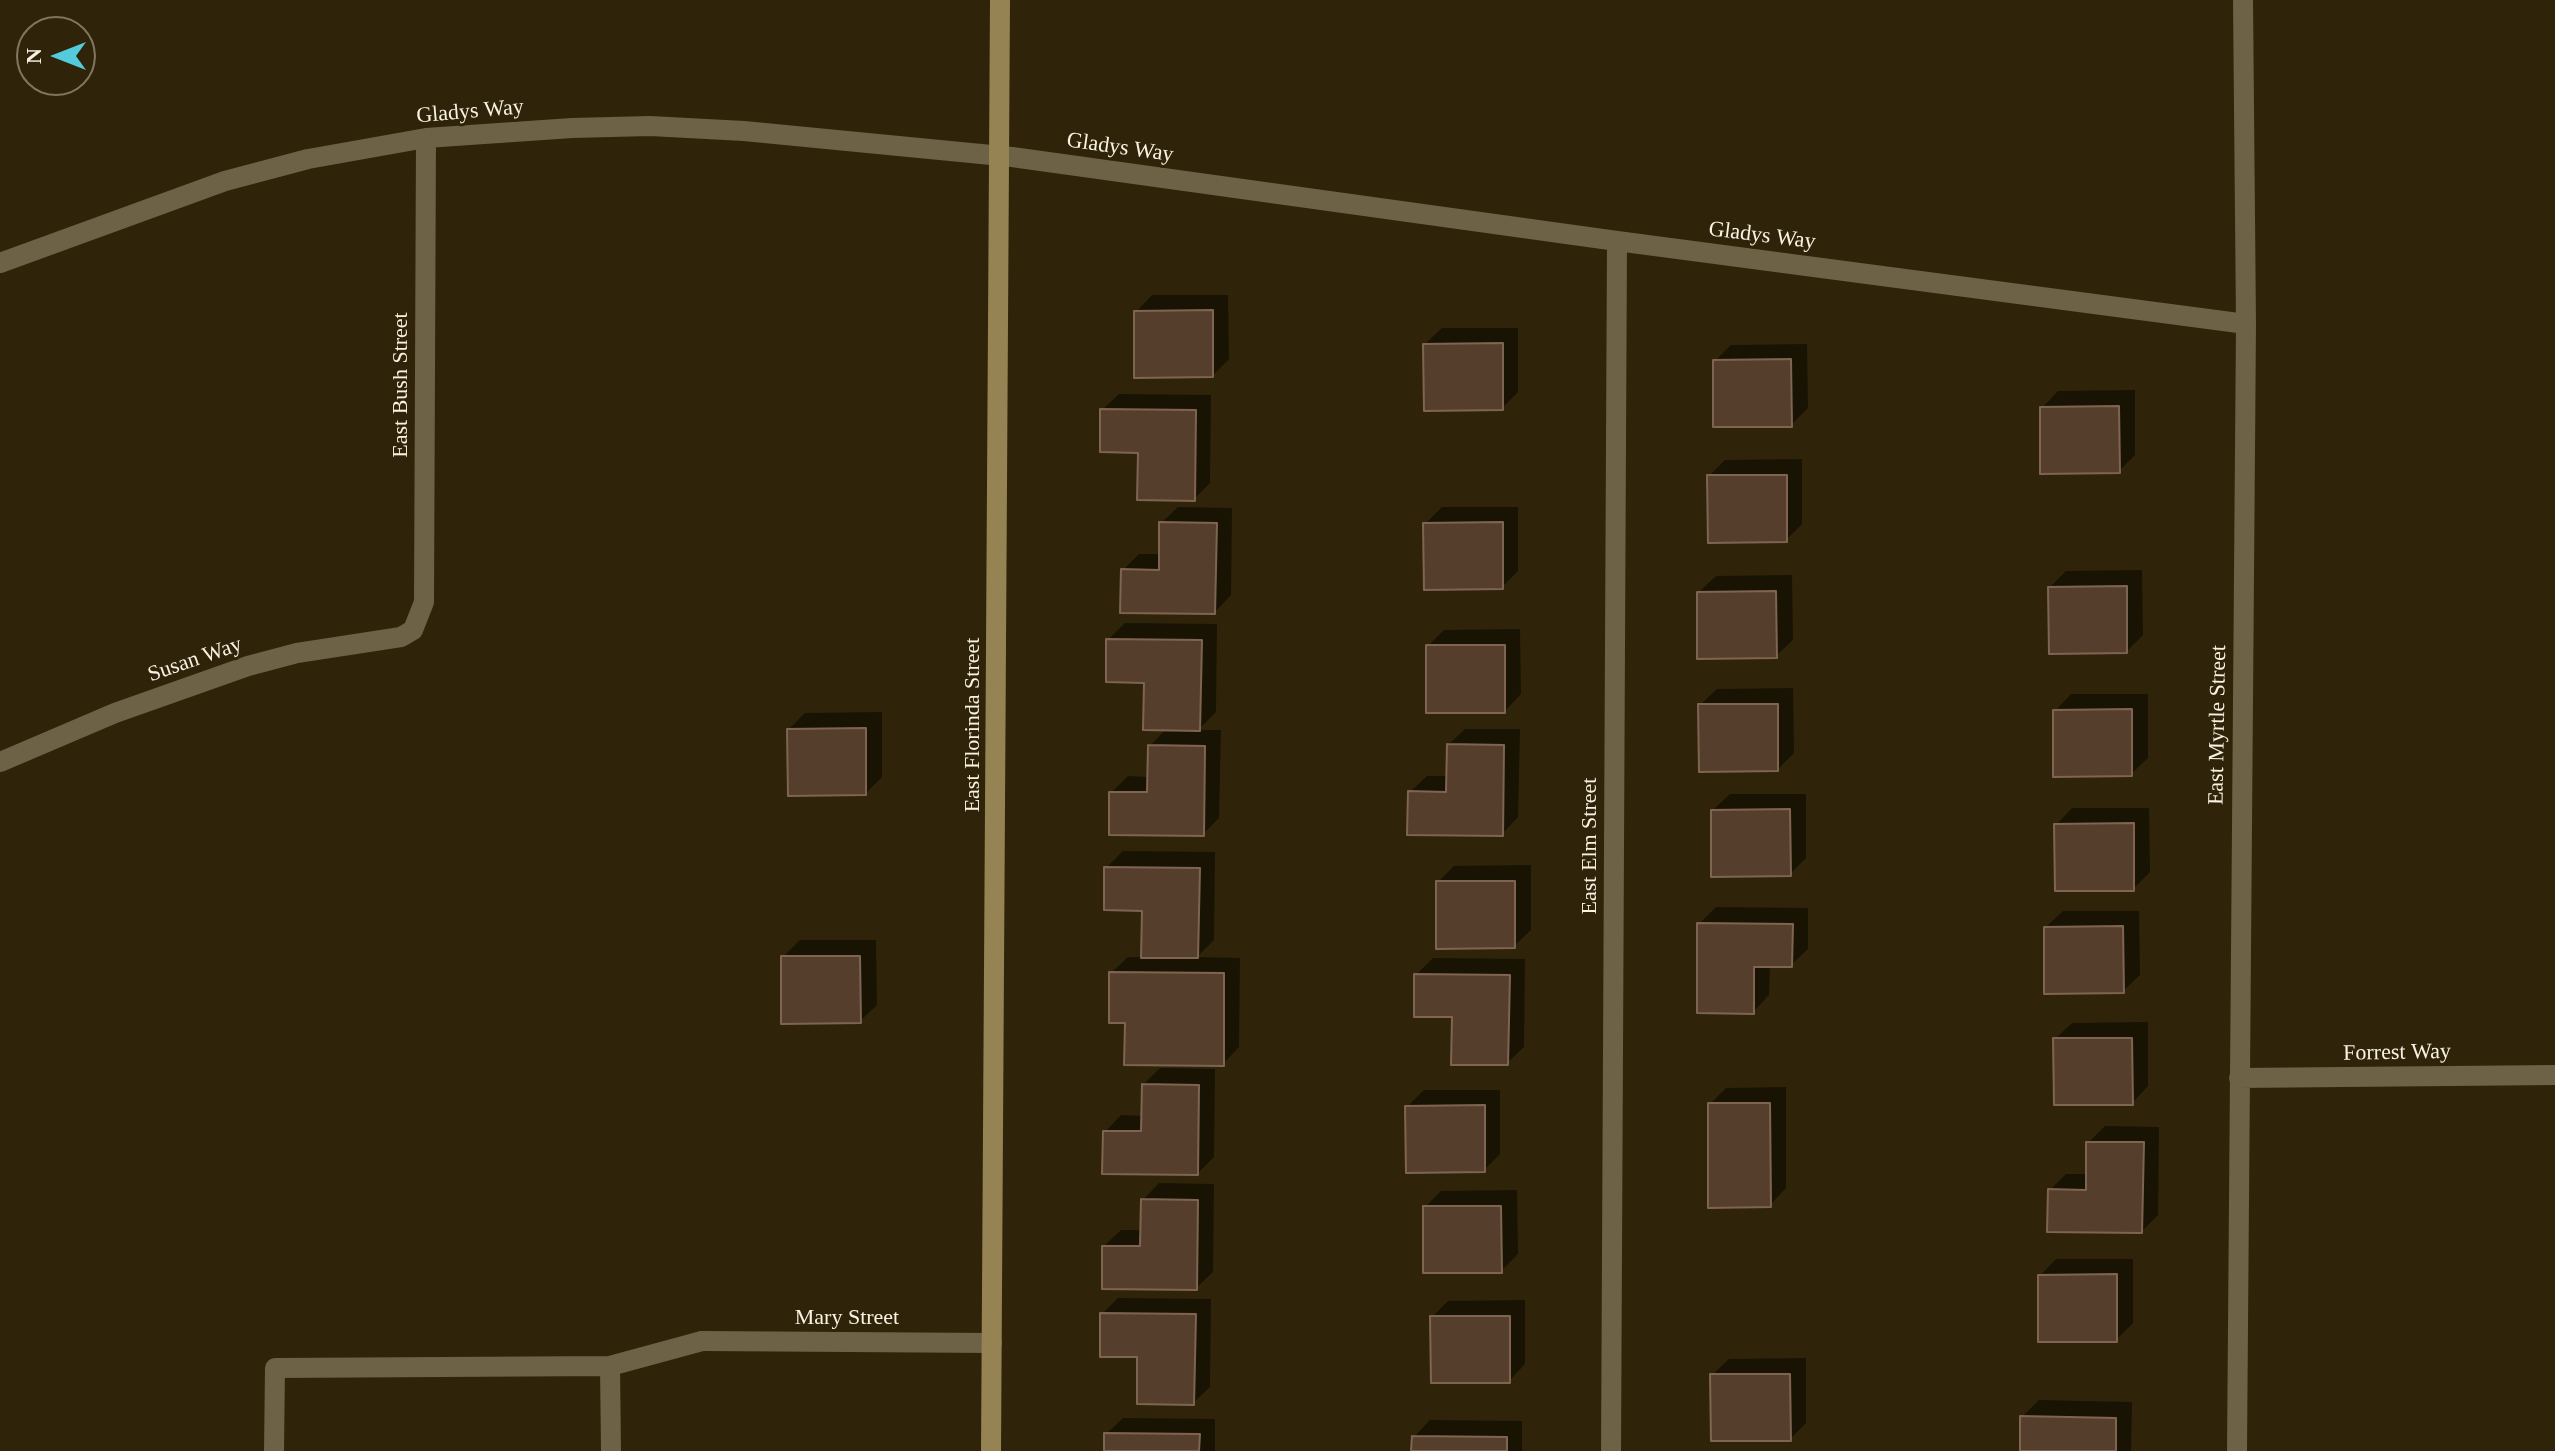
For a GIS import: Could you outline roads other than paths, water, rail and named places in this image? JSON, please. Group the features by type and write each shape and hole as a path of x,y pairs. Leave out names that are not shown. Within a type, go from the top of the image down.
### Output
{"street":[{"name":"East Florinda Street","path":"991,1451 1000,0"},
{"name":"East Myrtle Street","path":"2237,1451 2246,324 2243,0"},
{"name":"Gladys Way","path":"0,263 225,181 308,159 426,138 650,126 744,131 1001,157 2246,324"},
{"name":"East Bush Street","path":"413,630 424,602 426,138"},
{"name":"East Elm Street","path":"1611,1451 1617,241"},
{"name":"Susan Way","path":"0,762 115,713 248,666 297,653 401,637 413,630"},
{"name":"Forrest Way","path":"2239,1078 2555,1075"},
{"name":"Mary Street","path":"274,1451 275,1368 610,1366 702,1341 992,1343"},
{"path":"610,1366 611,1451"}]}
